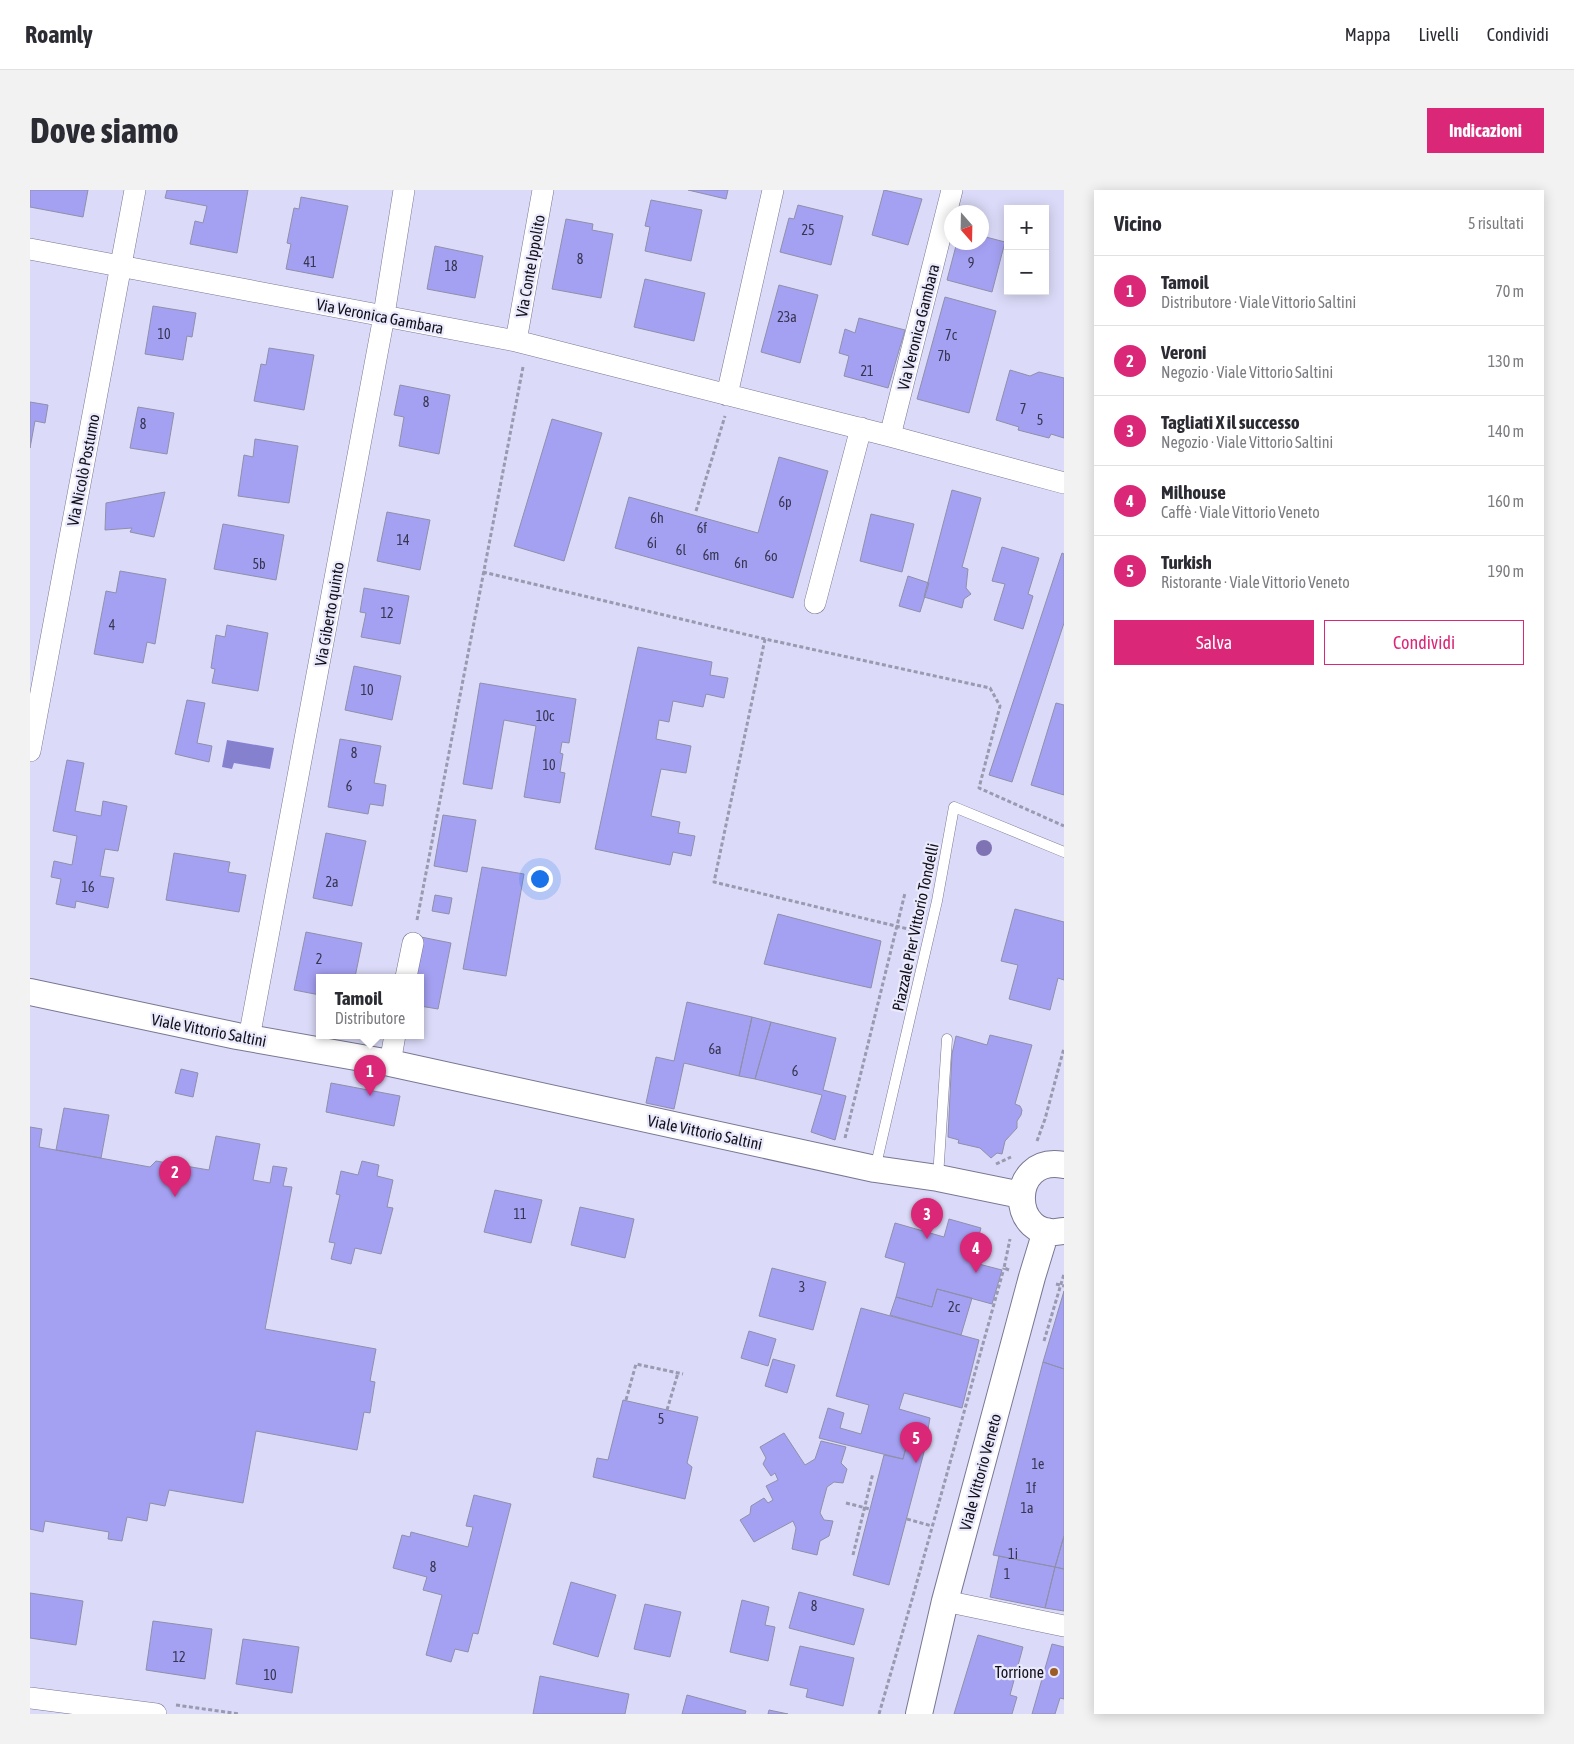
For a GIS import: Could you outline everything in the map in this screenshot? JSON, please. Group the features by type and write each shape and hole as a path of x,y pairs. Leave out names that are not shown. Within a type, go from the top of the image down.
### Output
{"street":[{"name":"Via Nicolò Postumo","path":"30,751 135,190"},
{"name":"Via Giberto quinto","path":"250,1038 384,316 404,190"},
{"name":"Via Conte Ippolito","path":"516,341 543,190"},
{"path":"727,403 773,190"},
{"name":"Via Veronica Gambara","path":"890,436 952,190"},
{"name":"Via Veronica Gambara","path":"30,249 516,341 727,403 861,428 1064,483"},
{"path":"815,603 861,428"},
{"path":"407,974 413,943"},
{"name":"Viale Vittorio Saltini","path":"30,992 250,1038 390,1063 875,1169 938,1178 1021,1195"},
{"path":"390,1063 394,1039"},
{"path":"1055,1231 1037,1227 1028,1218 1022,1204 1021,1195 1025,1182 1035,1170 1062,1157"},
{"name":"Viale Vittorio Veneto","path":"919,1714 945,1601 1032,1277 1055,1231"},
{"path":"945,1601 1064,1626"},
{"path":"30,1698 112,1711 156,1714"}],"lane":[{"name":"Piazzale Pier Vittorio Tondelli","path":"875,1169 930,934 954,807 1064,852"},
{"path":"938,1178 947,1039"}],"path":[{"path":"413,943 523,365"},
{"path":"696,510 727,403"},
{"path":"483,572 765,639 990,688 1000,706 979,788 1064,826"},
{"path":"765,639 714,882 930,934"},
{"path":"843,1143 905,894"},
{"path":"1036,1144 1045,1119 1064,1048"},
{"path":"994,1165 1020,1152"},
{"path":"879,1714 1004,1268"},
{"path":"626,1400 636,1364 683,1374"},
{"path":"667,1410 678,1373"},
{"path":"853,1555 873,1473"},
{"path":"846,1503 870,1510"},
{"path":"907,1519 932,1526"}],"shaded area":[{"path":"227,740 274,748 270,769 234,763 232,769 222,767"}],"building":[{"path":"30,190 88,190 83,217 30,207"},
{"path":"167,190 248,190 237,253 190,244 195,221 203,223 207,206 165,198"},
{"path":"688,190 728,190 726,199"},
{"path":"884,190 922,199 908,245 872,235"},
{"path":"301,197 348,206 333,278 286,269 291,244 287,243 294,208 299,209"},
{"path":"651,200 702,210 691,261 645,251 650,227 645,226"},
{"path":"798,205 843,216 831,265 780,252 789,218 794,219"},
{"path":"566,219 593,224 592,230 613,234 601,298 552,289"},
{"path":"989,238 1004,242 992,292 947,280 955,250 989,250"},
{"path":"435,246 483,256 475,298 427,289"},
{"path":"645,279 705,293 694,341 634,327"},
{"path":"779,285 818,295 800,363 761,352"},
{"path":"945,297 996,311 969,413 917,399"},
{"path":"153,306 196,313 192,337 187,336 183,360 145,354"},
{"path":"859,318 905,330 888,388 844,376 849,356 839,353 845,329 855,333"},
{"path":"269,348 314,355 304,410 254,401 261,364 266,365"},
{"path":"1010,370 1030,376 1039,372 1064,378 1064,438 1051,434 1049,438 1018,430 1019,427 996,420"},
{"path":"400,385 450,395 439,454 399,446 404,417 394,415"},
{"path":"30,402 48,405 45,423 35,421 30,448"},
{"path":"138,407 174,413 167,454 130,448"},
{"path":"552,419 602,433 564,561 514,546"},
{"path":"255,439 298,446 289,503 238,496 244,455 253,457"},
{"path":"779,457 828,471 793,598 615,548 629,497 758,533"},
{"path":"952,490 981,498 962,567 968,569 966,588 971,594 964,599 962,608 924,597"},
{"path":"165,492 154,537 130,532 132,528 105,530 106,503"},
{"path":"387,512 430,520 420,570 377,561"},
{"path":"871,514 914,524 902,572 860,561"},
{"path":"223,524 284,535 276,580 214,569"},
{"path":"1002,547 1039,558 1028,594 1033,596 1023,629 994,620 1005,584 992,581"},
{"path":"1062,553 1064,554 1064,623 1012,782 989,775"},
{"path":"120,571 166,579 155,644 147,642 143,663 94,654 106,591 116,593"},
{"path":"908,576 929,583 920,612 899,606"},
{"path":"364,588 409,596 400,644 361,637 366,613 360,612"},
{"path":"227,625 268,633 258,691 212,683 215,669 211,668 216,635 225,637"},
{"path":"638,647 712,662 710,675 728,678 724,698 706,694 703,707 673,701 669,722 659,720 656,739 691,746 686,773 661,769 651,816 680,822 678,833 695,836 691,856 673,852 670,865 595,849"},
{"path":"354,666 401,676 392,720 345,710"},
{"path":"480,683 576,699 569,743 562,742 560,753 563,754 560,772 565,773 560,803 524,797 536,726 504,720 492,789 463,784"},
{"path":"187,700 205,703 197,743 212,746 209,762 175,754"},
{"path":"1056,703 1064,705 1064,795 1031,785"},
{"path":"340,739 381,746 374,783 386,785 383,806 370,804 368,814 328,807"},
{"path":"67,760 84,763 75,811 101,816 103,801 127,806 118,851 105,849 100,876 114,878 108,908 76,901 75,908 56,904 61,879 51,877 54,861 72,865 77,836 53,831"},
{"path":"443,815 476,820 467,872 434,866"},
{"path":"326,833 366,841 352,906 313,898"},
{"path":"174,853 230,862 228,872 246,875 239,912 166,900"},
{"path":"482,867 524,874 506,976 463,969"},
{"path":"435,895 452,898 449,914 432,911"},
{"path":"1015,909 1064,922 1064,980 1058,978 1050,1010 1009,999 1018,965 1001,961"},
{"path":"778,914 881,941 871,988 764,964"},
{"path":"306,932 362,943 356,974 316,974 316,994 294,990"},
{"path":"416,936 451,943 438,1009 424,1007 424,974 409,974"},
{"path":"687,1002 752,1017 739,1076 684,1063 674,1109 646,1103 656,1057 674,1061"},
{"path":"752,1017 771,1022 755,1079 739,1076"},
{"path":"771,1022 836,1038 823,1090 846,1096 835,1140 811,1132 822,1095 755,1079"},
{"path":"990,1035 1032,1045 1015,1104 1020,1106 1022,1110 1017,1121 1017,1128 1005,1141 1002,1154 997,1153 991,1158 980,1148 958,1143 959,1140 948,1137 952,1054 956,1036 987,1045"},
{"path":"181,1069 198,1073 193,1097 175,1093"},
{"path":"331,1083 400,1096 394,1126 326,1112"},
{"path":"64,1108 109,1115 101,1158 56,1150"},
{"path":"30,1127 42,1129 39,1147 150,1167 156,1161 209,1170 216,1136 260,1144 253,1180 270,1183 273,1166 287,1168 283,1186 292,1187 265,1329 376,1349 370,1381 375,1382 370,1413 364,1412 357,1450 256,1431 243,1503 169,1490 165,1506 150,1503 147,1521 127,1517 122,1541 108,1539 109,1532 45,1521 43,1532 30,1529"},
{"path":"362,1161 379,1165 377,1176 393,1180 387,1207 393,1208 381,1254 355,1248 351,1264 331,1259 335,1243 329,1242 340,1195 336,1194 341,1171 358,1175"},
{"path":"495,1190 542,1200 531,1243 484,1232"},
{"path":"580,1207 634,1219 625,1258 571,1245"},
{"path":"949,1219 981,1228 971,1262 1002,1270 992,1304 937,1289 932,1307 896,1297 905,1263 885,1257 895,1223 944,1237"},
{"path":"772,1268 826,1282 813,1330 759,1316"},
{"path":"937,1289 972,1298 961,1335 890,1315 896,1297 932,1307"},
{"path":"1064,1291 1064,1369 1043,1362"},
{"path":"861,1308 979,1340 962,1408 904,1393 899,1409 930,1418 924,1452 906,1447 903,1459 819,1438 828,1408 844,1413 840,1428 861,1434 869,1405 836,1396"},
{"path":"749,1331 776,1339 768,1366 741,1358"},
{"path":"773,1359 795,1365 787,1393 765,1386"},
{"path":"1043,1362 1064,1369 1064,1536 1055,1567 993,1555"},
{"path":"623,1400 698,1417 687,1463 692,1467 685,1499 593,1477 597,1458 608,1460"},
{"path":"784,1433 805,1465 815,1459 821,1441 846,1447 841,1463 847,1469 843,1483 834,1482 827,1487 820,1513 824,1520 833,1521 829,1536 820,1541 817,1555 792,1549 796,1528 793,1521 754,1542 740,1520 750,1514 751,1506 764,1498 768,1503 773,1500 766,1486 778,1480 775,1473 771,1476 763,1464 766,1458 760,1447"},
{"path":"906,1447 924,1452 889,1585 853,1575 884,1455 903,1459"},
{"path":"474,1495 511,1504 478,1634 473,1633 468,1652 455,1649 451,1662 426,1655 442,1595 423,1590 427,1577 393,1568 402,1535 410,1537 411,1532 468,1547 473,1527 466,1526"},
{"path":"1064,1536 1064,1569 1055,1567"},
{"path":"999,1556 1055,1567 1045,1608 990,1597"},
{"path":"1055,1567 1064,1569 1064,1611 1045,1608"},
{"path":"571,1582 616,1595 598,1657 553,1644"},
{"path":"799,1592 864,1609 854,1645 789,1628"},
{"path":"30,1593 83,1601 76,1645 30,1638"},
{"path":"742,1600 769,1607 765,1625 775,1627 768,1661 730,1652"},
{"path":"645,1604 681,1612 670,1657 634,1649"},
{"path":"153,1621 212,1629 205,1679 146,1670"},
{"path":"978,1635 1023,1647 1010,1695 1017,1697 1012,1714 954,1714"},
{"path":"243,1639 299,1647 292,1693 236,1684"},
{"name":"Torrione","path":"1052,1644 1064,1647 1064,1699 1060,1698 1055,1714 1032,1714"},
{"path":"800,1646 854,1658 843,1706 806,1697 808,1689 790,1685"},
{"path":"540,1676 629,1694 625,1714 533,1714"},
{"path":"687,1695 746,1711 745,1714 682,1714"},
{"path":"769,1710 788,1714 768,1714"}],"place":[{"name":"Tamoil","path":"370,1096"},
{"name":"Veroni","path":"175,1197"},
{"name":"Tagliati X il successo","path":"927,1239"},
{"name":"Milhouse","path":"976,1273"},
{"name":"Turkish","path":"916,1463"},
{"name":"Torrione","path":"1054,1672"}]}
